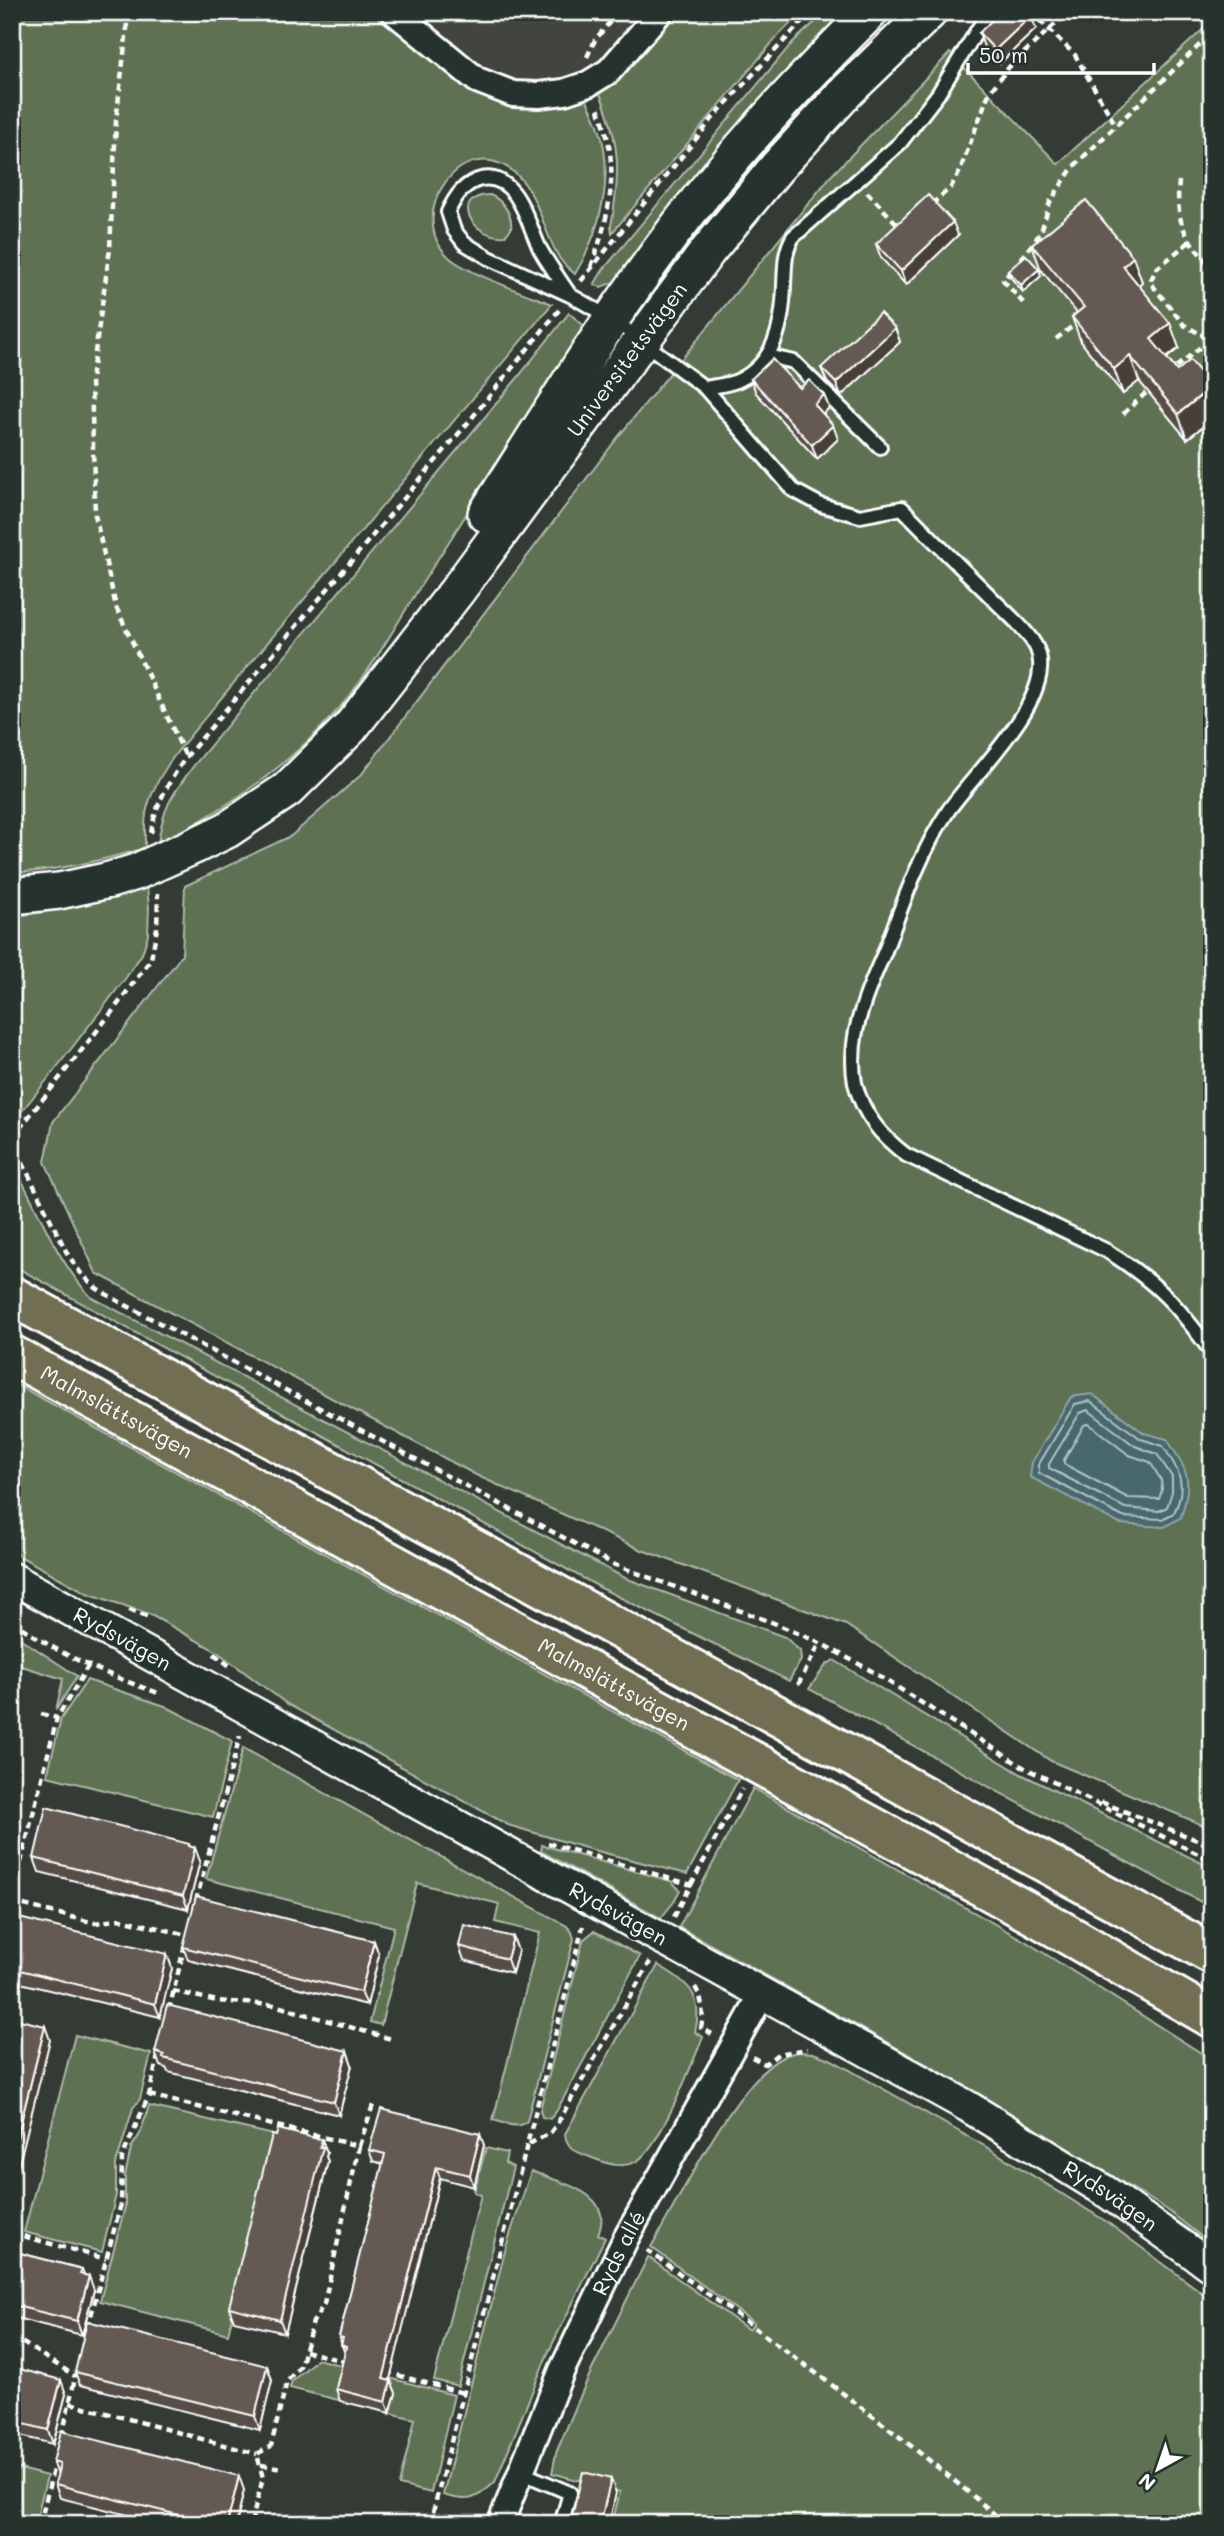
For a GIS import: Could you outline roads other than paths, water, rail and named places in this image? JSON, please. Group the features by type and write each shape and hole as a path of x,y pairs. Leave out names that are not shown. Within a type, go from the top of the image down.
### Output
{"highway":[{"path":"12,1296 1212,1954"},
{"name":"Malmslättsvägen","path":"12,1354 1029,1912 1212,2018"}],"main road":[{"name":"Universitetsvägen","path":"350,728 612,319 676,229 817,64 870,12"},
{"name":"Universitetsvägen","path":"12,896 59,891 110,880 147,868 227,830 287,790 350,728 457,591 707,252 777,167 848,90 929,12"}],"street":[{"path":"394,12 477,80 513,94 539,95 564,92 588,84 609,71 660,12"},
{"name":"Rydsvägen","path":"12,1578 967,2106 1105,2191 1212,2267"},
{"name":"Ryds allé","path":"500,2524 562,2370 626,2238 763,1993"}],"lane":[{"path":"705,388 736,381 754,370 767,356 777,338 783,316 787,248 793,237 858,182 917,125 991,12"},
{"path":"570,295 541,249 523,207 513,192 500,181 487,178 475,180 464,187 448,212 454,230 464,243 489,258 570,295 612,319 705,388 793,490 821,505 860,516 902,508 1016,622 1038,650 1040,674 1035,692 1023,715 949,809 933,835 909,888 856,1030 853,1057 855,1081 861,1103 872,1122 888,1141 906,1155 1107,1251 1137,1269 1167,1294 1212,1353"},
{"path":"767,356 794,362 880,447"},
{"path":"520,2472 570,2493 561,2524"}],"water":[{"path":"1092,1394 1144,1433 1167,1439 1186,1476 1187,1493 1181,1517 1164,1527 1120,1524 1030,1477 1032,1462 1071,1397"}]}
